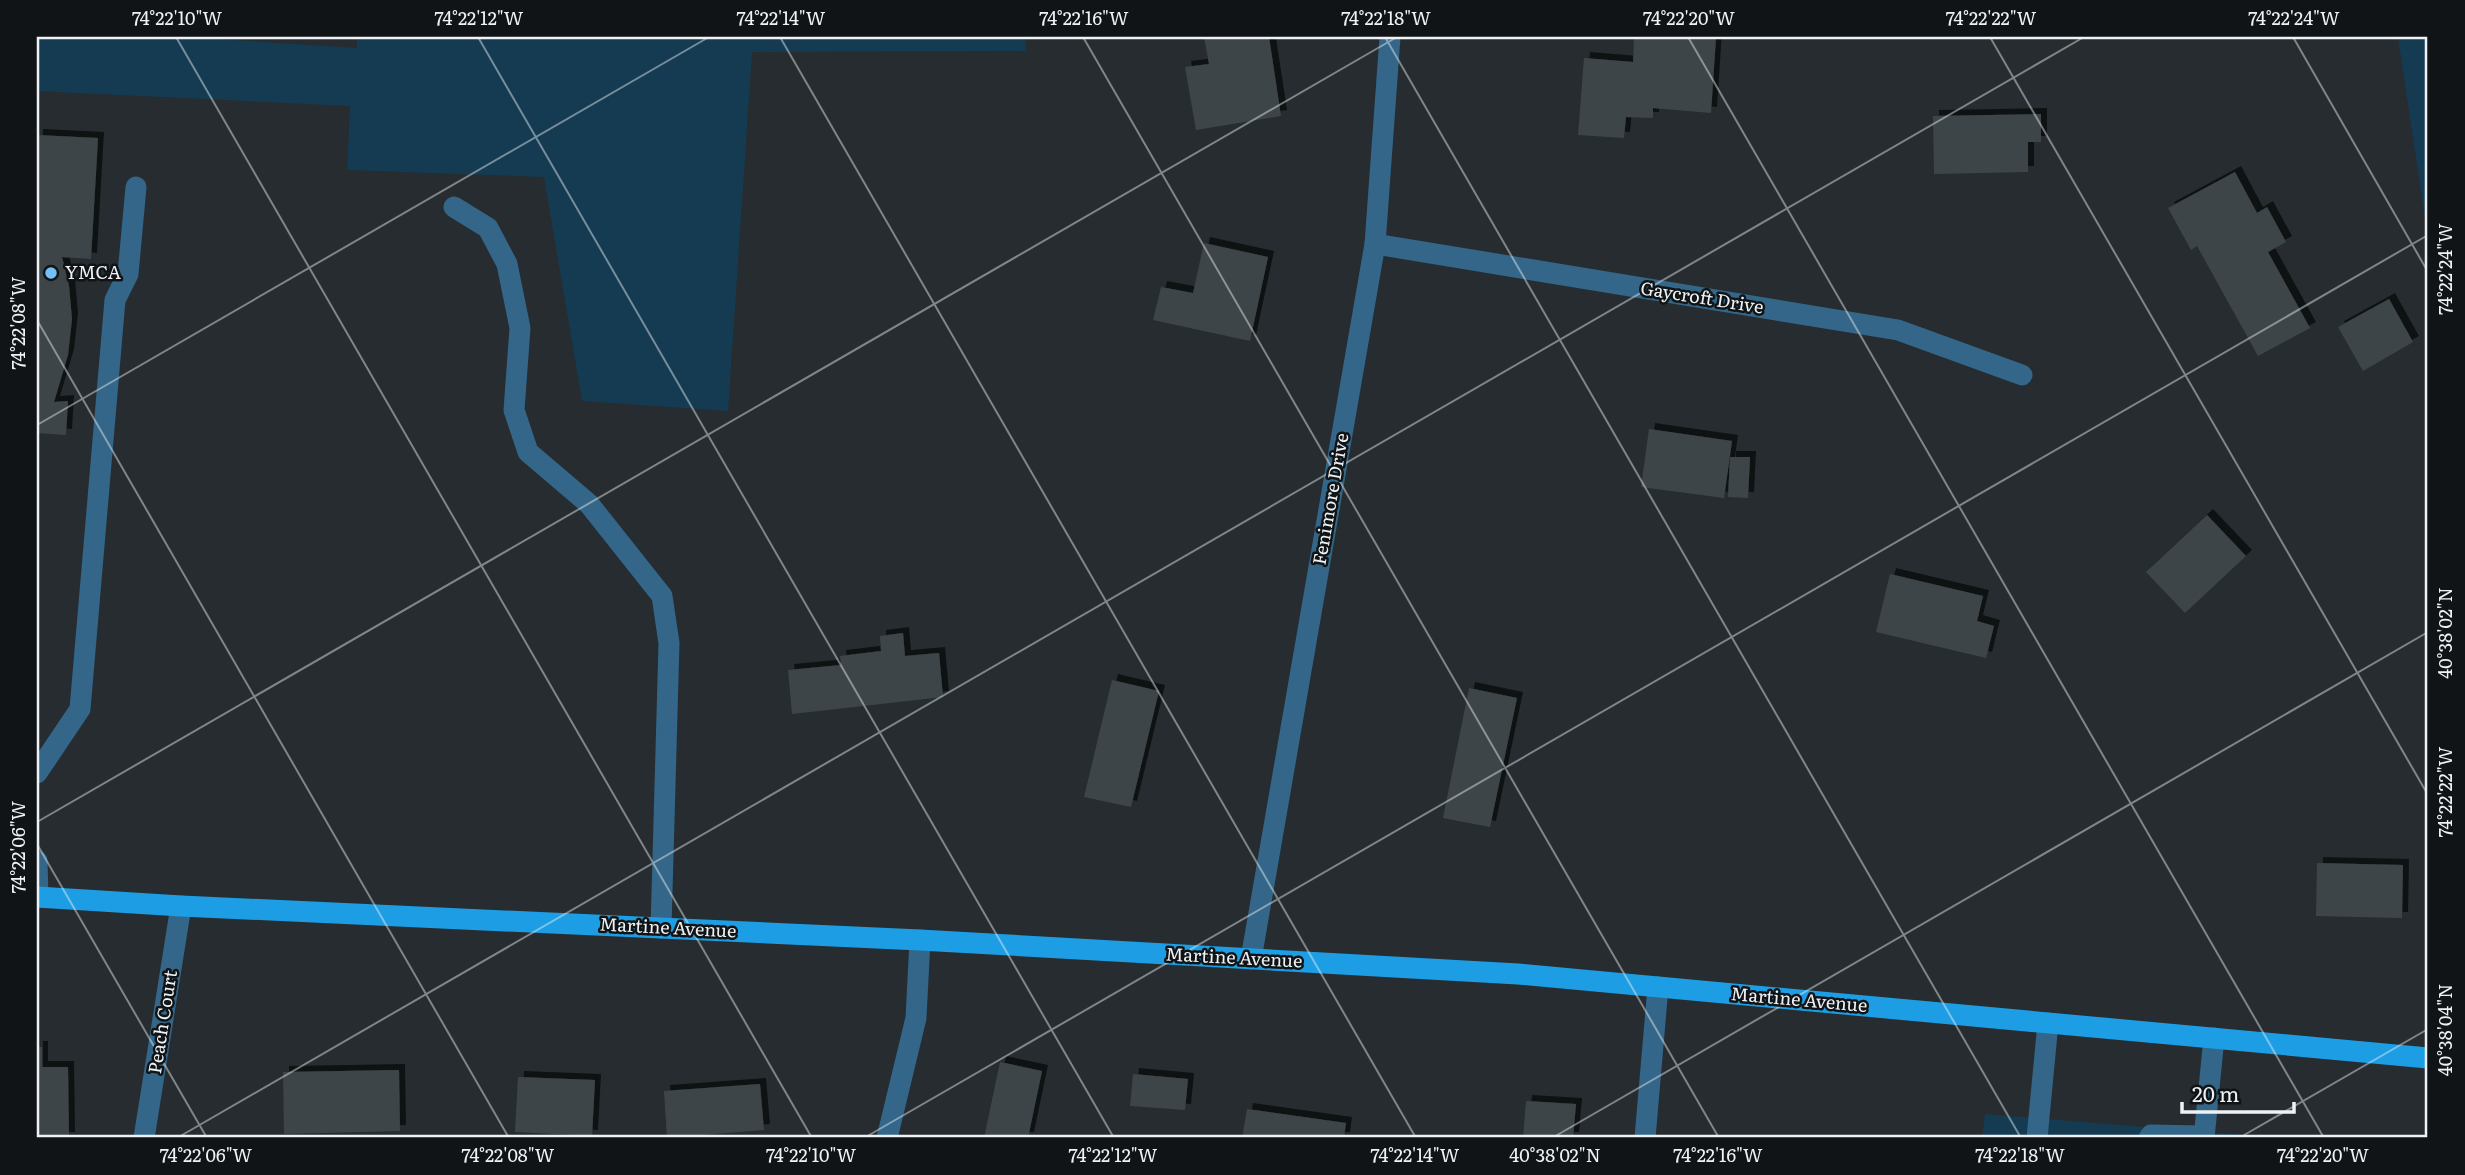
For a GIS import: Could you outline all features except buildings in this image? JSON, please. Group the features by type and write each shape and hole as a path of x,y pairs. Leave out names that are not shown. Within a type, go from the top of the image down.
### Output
{"main road":[{"name":"Martine Avenue","path":"38,897 920,940 1518,974 2428,1058"}],"street":[{"name":"Fenimore Drive","path":"1251,959 1375,244 1390,37"},
{"path":"37,773 80,709 115,300 128,274 136,187"},
{"path":"454,207 488,228 507,264 520,328 514,410 528,452 589,504 662,596 669,643 661,928"},
{"name":"Gaycroft Drive","path":"1375,244 1898,330 2022,375"},
{"path":"37,861 38,897"},
{"name":"Peach Court","path":"144,1138 181,906"},
{"path":"887,1138 916,1018 920,940"},
{"path":"1645,1138 1658,987"},
{"path":"2037,1138 2048,1023"},
{"path":"2149,1138 2151,1135 2203,1137 2214,1038"}],"shaded area":[{"path":"37,37 184,37 357,48 357,37 1025,37 1026,51 752,52 728,411 582,401 544,177 347,170 350,106 37,91"},
{"path":"2398,37 2428,37 2428,238"},
{"path":"1985,1114 2278,1138 1982,1138"}],"place":[{"name":"YMCA","path":"51,273"}]}
